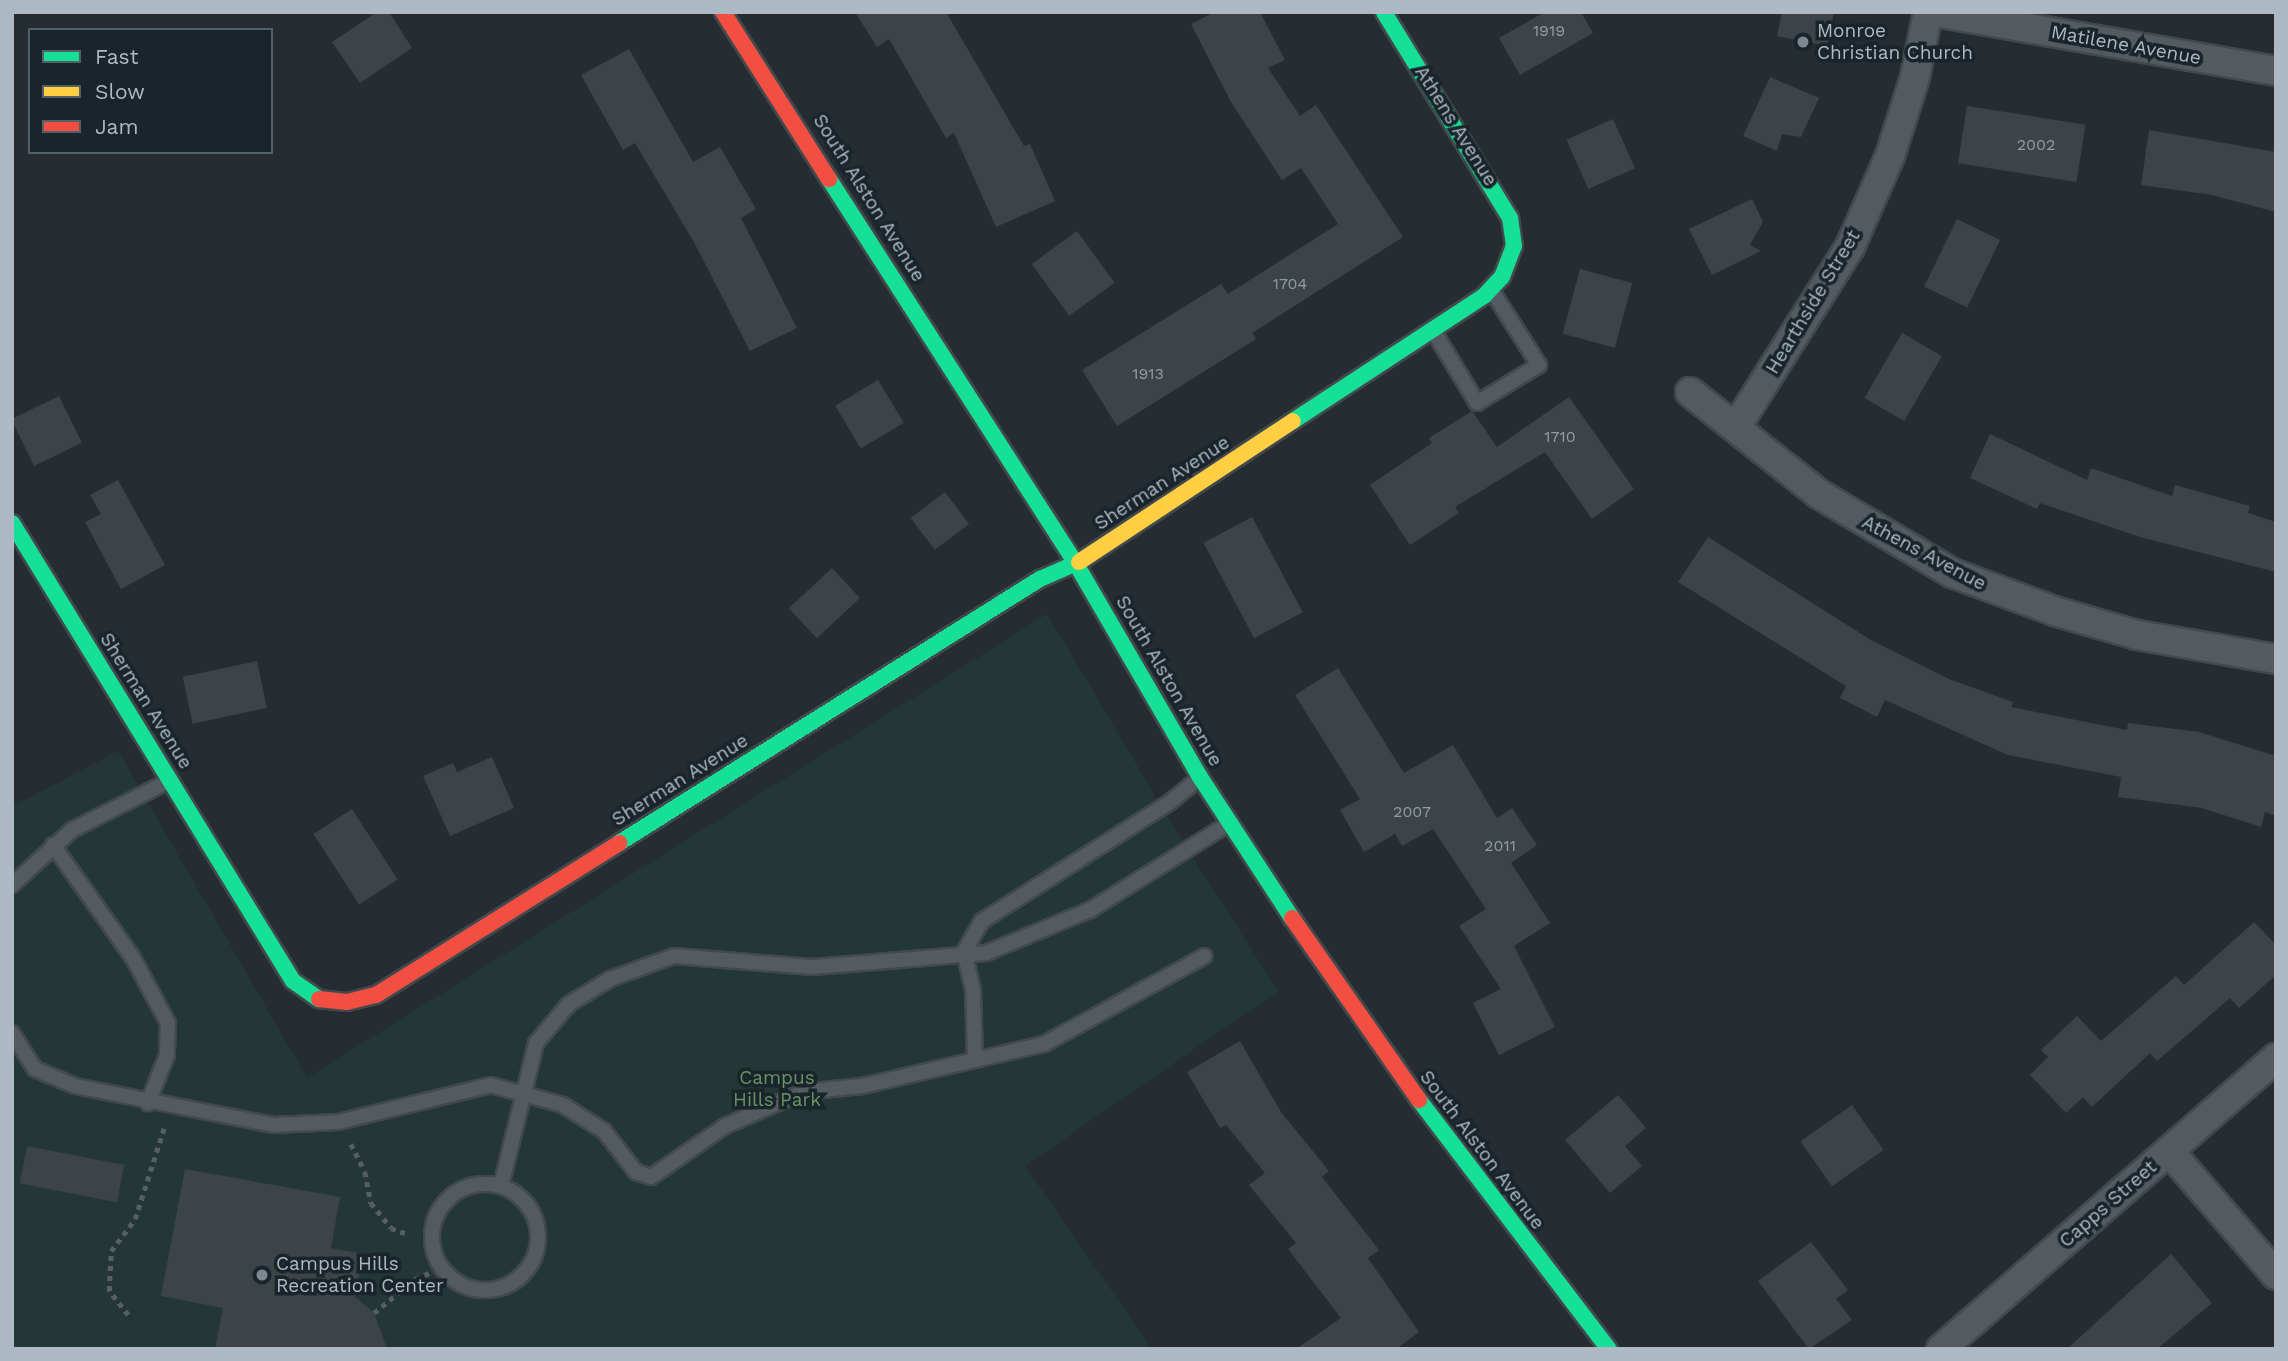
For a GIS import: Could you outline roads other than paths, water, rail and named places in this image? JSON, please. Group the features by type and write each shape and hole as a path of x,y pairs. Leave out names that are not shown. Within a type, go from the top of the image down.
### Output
{"street":[{"name":"South Alston Avenue","path":"723,12 1076,564 1200,777 1230,823 1403,1079 1609,1349"},
{"name":"Athens Avenue","path":"1384,12 1494,186 1510,218 1514,246"},
{"name":"Hearthside Street","path":"1736,427 1850,247 1890,156 1915,77 1928,12"},
{"name":"Matilene Avenue","path":"1935,12 2276,71"},
{"name":"Sherman Avenue","path":"12,523 293,981 320,1000 346,1002 376,995 1040,579 1076,564 1434,331 1491,289 1502,277 1514,246"},
{"name":"Athens Avenue","path":"1690,392 1819,494 1903,545 1983,586 2137,635 2276,659"},
{"name":"Capps Street","path":"1941,1349 2276,1058"},
{"path":"2169,1151 2276,1275"}],"lane":[{"path":"1434,331 1477,403 1539,365 1491,289"},
{"path":"975,1060 973,989 964,952 982,921 1170,803 1200,777"},
{"path":"12,885 53,845 102,814 170,780"},
{"path":"501,1186 536,1043 569,1004 610,979 674,956 813,967 964,952 986,953 1010,947 1090,910 1230,823"},
{"path":"53,845 133,958 168,1023 167,1055 148,1103"},
{"path":"12,1033 36,1069 75,1086 148,1103 274,1125 338,1122 491,1085 521,1096 563,1105 604,1131 636,1172 651,1177 725,1126 803,1092 862,1086 1044,1044 1205,956"},
{"path":"481,1183 501,1186 519,1194 537,1222 538,1246 529,1268 502,1288 486,1291 461,1286 441,1268 432,1246 433,1223 439,1209 461,1189 481,1183"}],"place":[{"name":"Monroe Christian Church","path":"1803,42"},
{"name":"Campus Hills Recreation Center","path":"262,1275"}],"park label":[{"name":"Campus Hills Park","path":"777,1089"}]}
